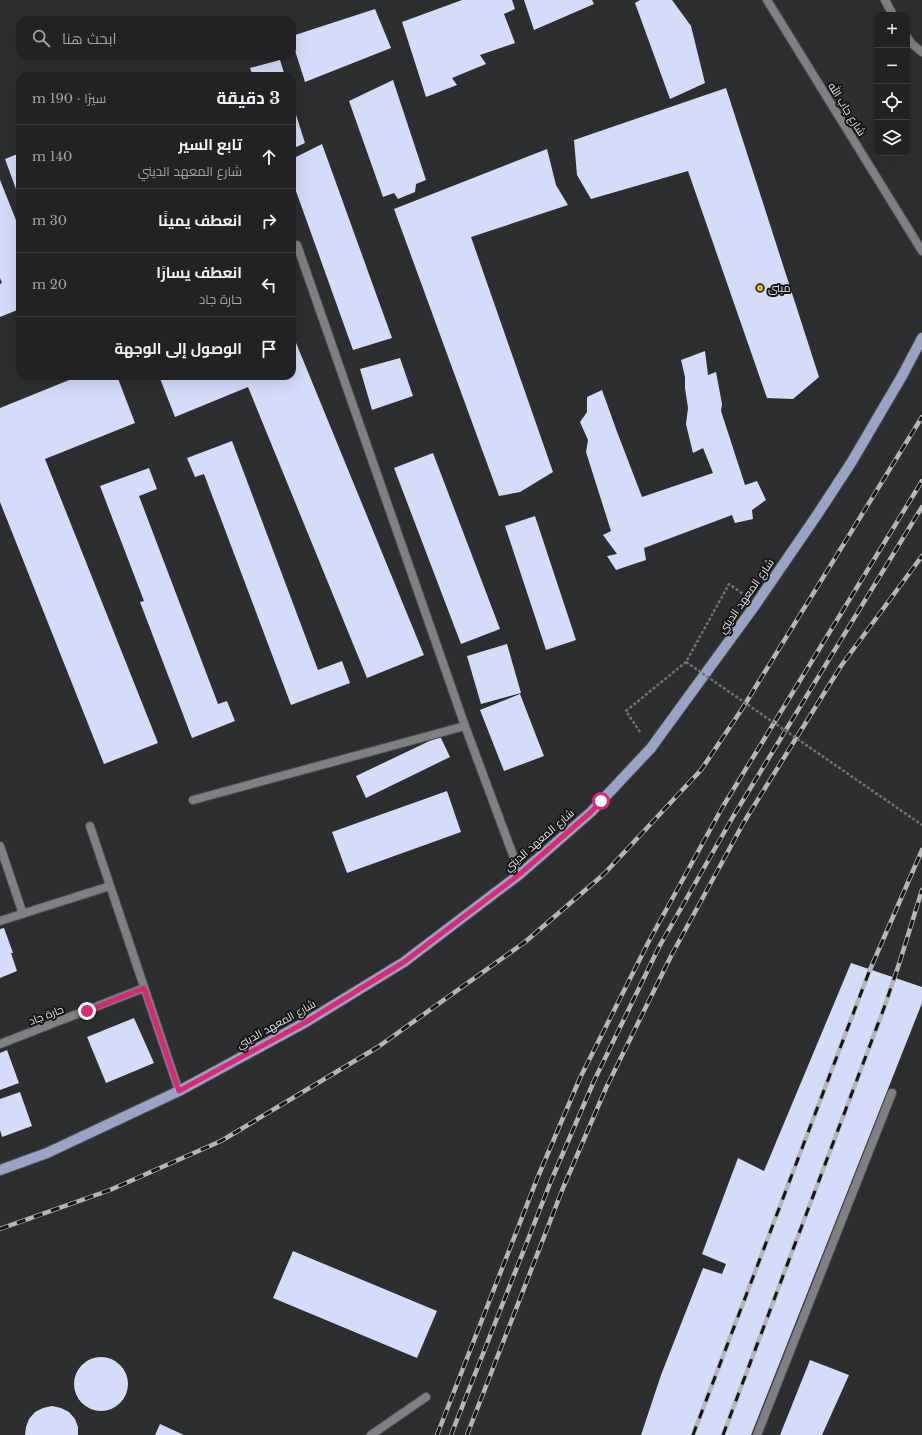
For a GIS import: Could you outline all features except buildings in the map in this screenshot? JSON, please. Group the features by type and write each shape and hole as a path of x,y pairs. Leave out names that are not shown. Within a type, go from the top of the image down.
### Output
{"main road":[{"name":"شارع المعهد الديني","path":"0,1170 47,1153 179,1091 306,1022 404,962 520,874 591,812 651,748 756,604 851,463 898,383 922,338"}],"street":[{"name":"شارع جاب الله","path":"766,0 922,251"},
{"path":"885,0 891,12"},
{"path":"910,41 922,52"},
{"path":"297,245 465,726 520,874"},
{"path":"193,800 465,726"},
{"path":"90,826 179,1091"},
{"path":"0,846 23,914"},
{"path":"0,921 110,886"},
{"name":"حارة جاد","path":"0,1044 144,988"},
{"path":"757,1435 892,1093"},
{"path":"371,1435 426,1397"}],"path":[{"path":"651,748 626,711 686,662 729,584"},
{"path":"686,662 922,825"}],"railway":[{"path":"0,1229 110,1190 221,1141 378,1047 525,942 604,874 701,770 742,709 922,417"},
{"path":"437,1435 537,1179 580,1078 649,941 722,808 922,481"},
{"path":"451,1435 551,1181 594,1081 659,947 734,815 922,507"},
{"path":"467,1435 563,1188 606,1088 671,956 744,822 841,666 922,556"},
{"path":"693,1435 869,972 922,850"},
{"path":"723,1435 884,1008 922,890"}],"place":[{"name":"مبنى","path":"760,288"}],"route":[{"path":"87,1011 144,988 179,1091 306,1022 404,962 520,874 591,812 601,801"}]}
